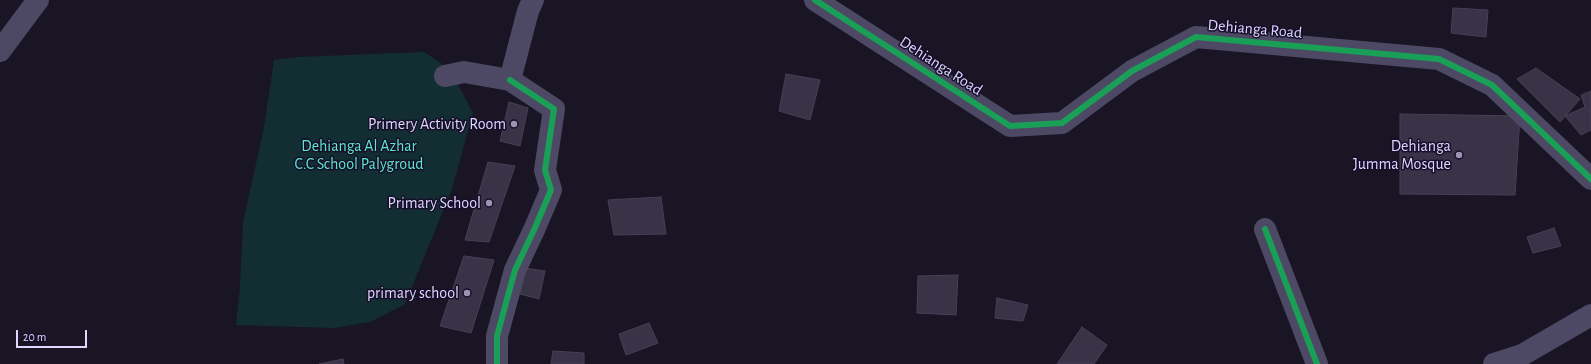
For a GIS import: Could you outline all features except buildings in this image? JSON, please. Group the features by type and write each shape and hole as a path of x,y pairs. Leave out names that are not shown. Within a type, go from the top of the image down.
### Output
{"street":[{"path":"0,51 38,0"},
{"path":"510,80 528,10 533,0"},
{"name":"Dehianga Road","path":"815,0 1010,126 1062,123 1132,71 1196,37 1439,59 1492,85 1591,179"},
{"path":"445,76 464,72 510,80 554,109 545,170 551,190 515,270 497,336 497,364"},
{"path":"1265,229 1317,364"},
{"path":"1494,364 1522,355 1591,315"}],"green space":[{"name":"Dehianga Al Azhar C.C School Palygroud","path":"424,52 450,69 473,113 452,189 405,304 370,322 334,328 236,325 240,286 243,223 264,127 274,60 298,57"}],"cycle path":[{"path":"815,0 1010,126 1062,123 1132,71 1196,37 1439,59 1492,85 1591,179"},
{"path":"497,364 497,336 515,270 551,190 545,170 554,109 510,80"},
{"path":"1265,229 1317,364"}],"place":[{"name":"Primery Activity Room","path":"514,124"},
{"name":"Dehianga Jumma Mosque","path":"1459,155"},
{"name":"Primary School","path":"489,203"},
{"name":"primary school","path":"467,293"}]}
